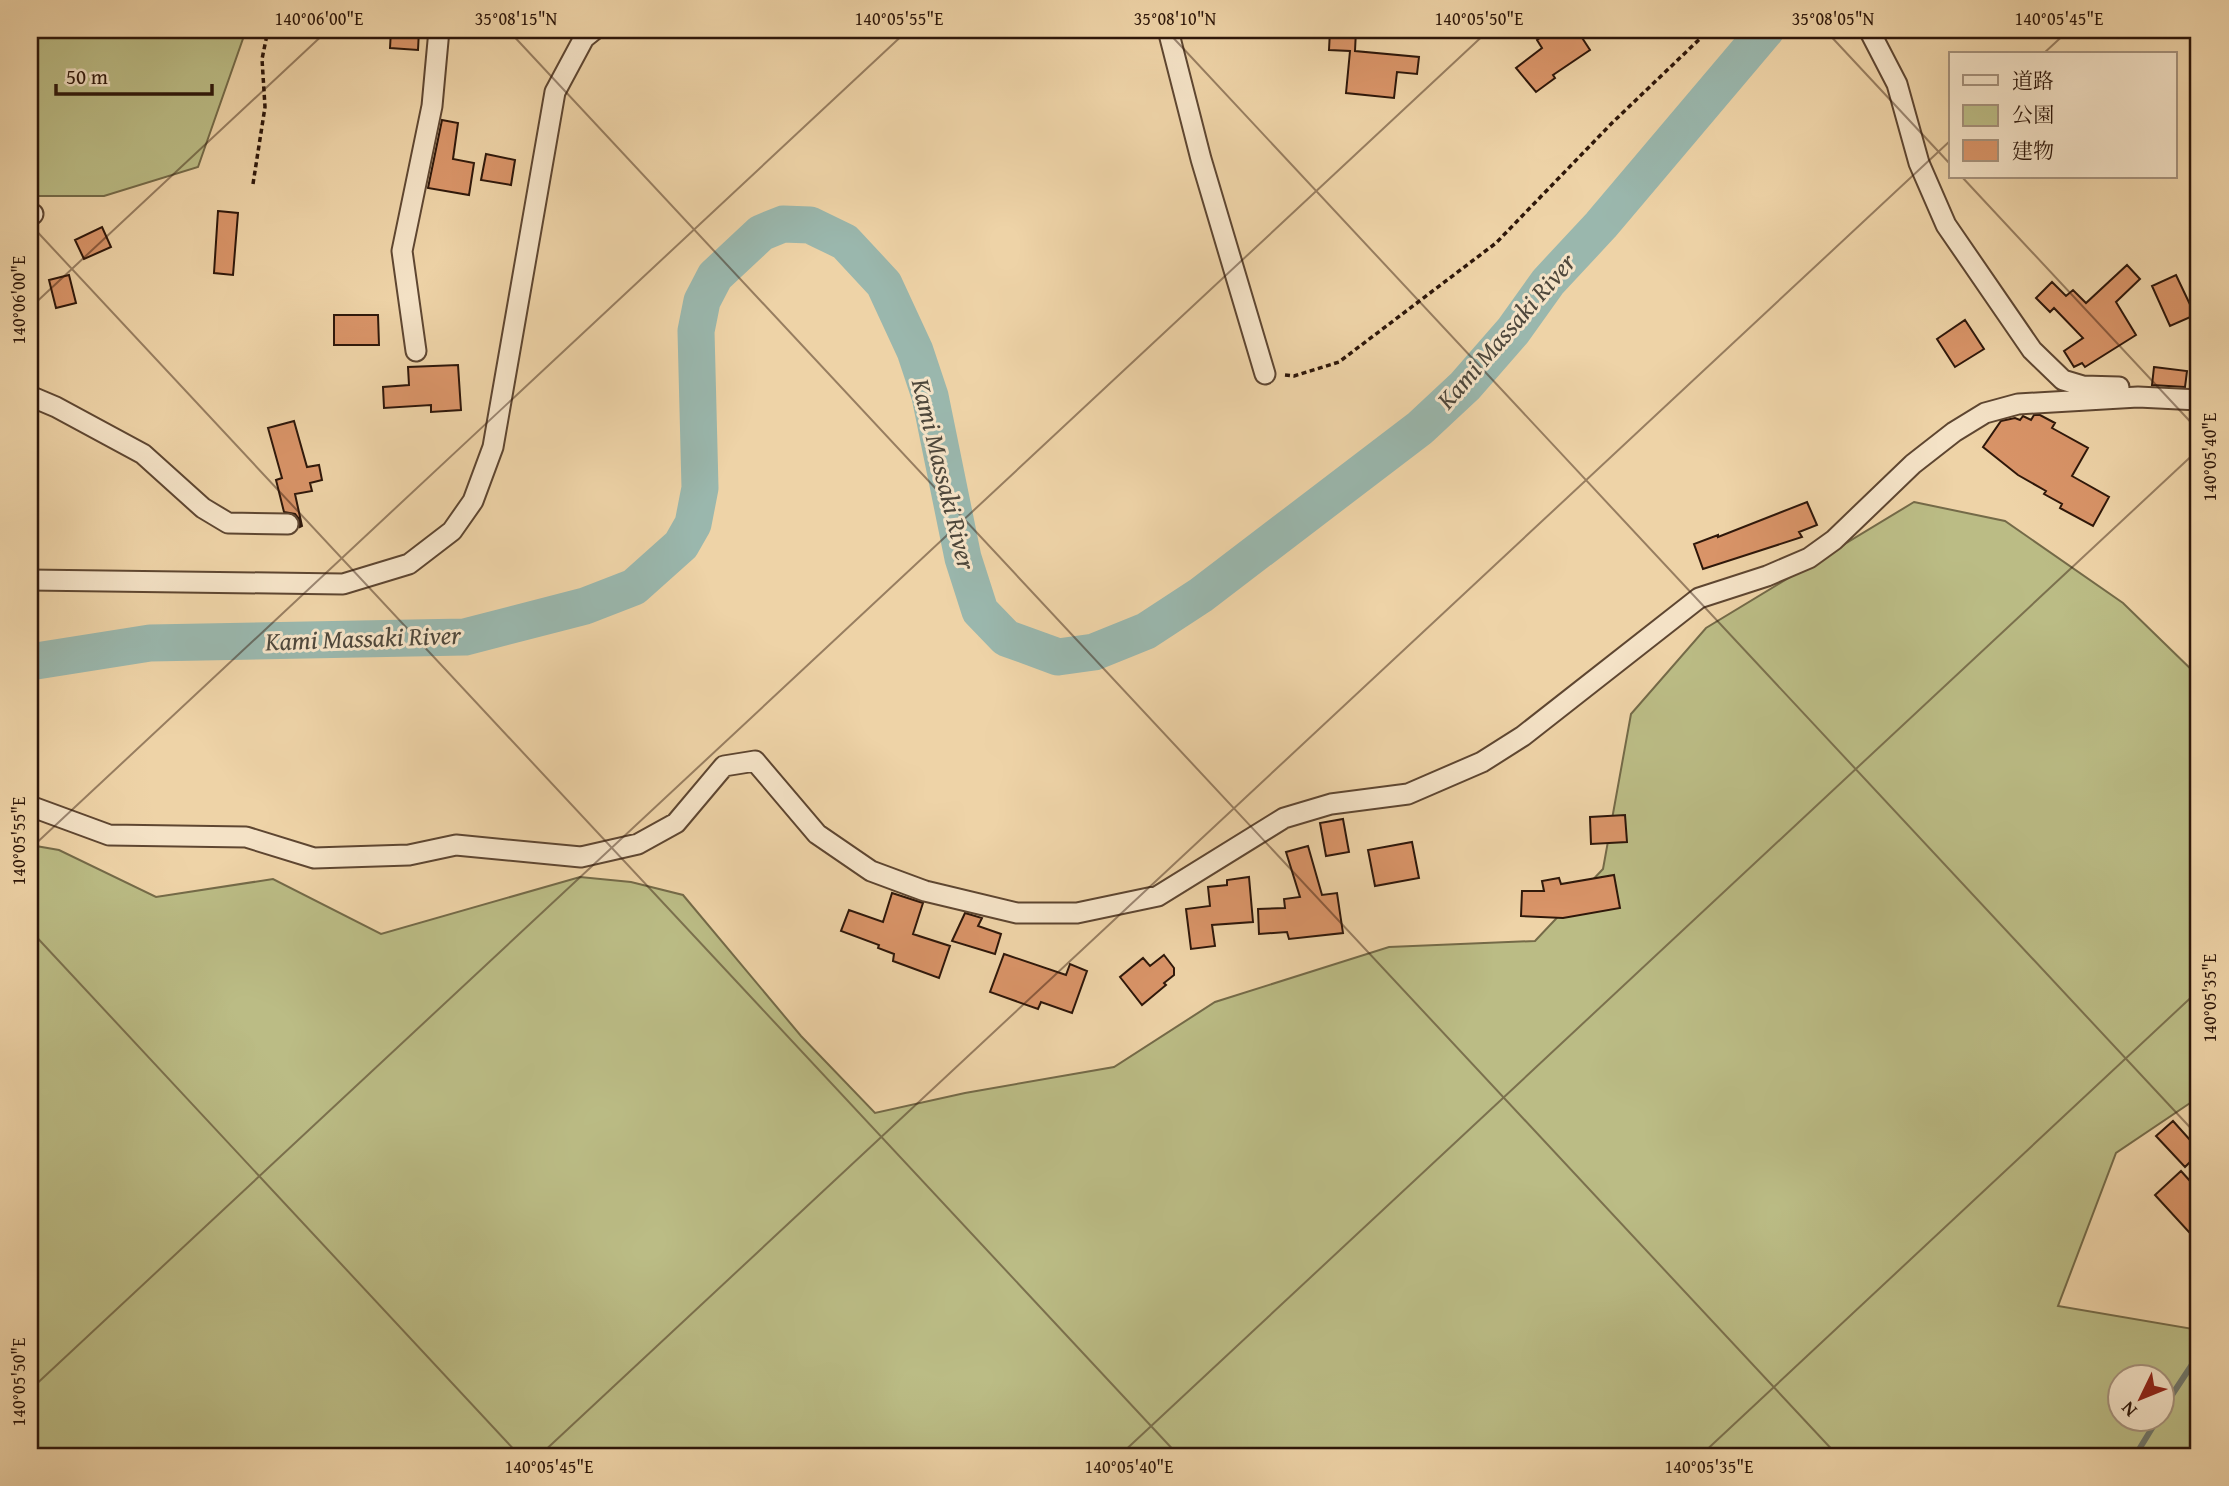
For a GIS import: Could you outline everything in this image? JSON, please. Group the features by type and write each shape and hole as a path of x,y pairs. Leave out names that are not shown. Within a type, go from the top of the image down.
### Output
{"street":[{"path":"416,351 402,251 432,106 439,30"},
{"path":"30,580 343,584 409,564 452,531 474,501 493,447 555,92 584,38 594,30"},
{"path":"1168,30 1201,159 1265,374"},
{"path":"1869,30 1897,84 1919,163 1946,225 2032,350 2063,380 2083,386 2117,386 2138,397"},
{"path":"30,396 143,454 203,508 228,523 288,524"},
{"path":"30,806 109,835 246,837 314,858 409,855 456,845 581,857 638,844 676,823 724,766 755,761 817,834 871,871 925,891 1017,913 1077,913 1158,896 1284,818 1331,804 1408,794 1482,762 1534,728 1699,598 1767,576 1809,558 1834,540 1913,464 1954,432 1985,413 2018,404 2138,397 2199,400"},
{"path":"30,565 65,580"}],"path":[{"path":"253,184 265,107 262,58 268,30"},
{"path":"1265,374 1294,376 1339,362 1496,243 1612,123 1709,30"}],"green space":[{"path":"30,30 246,30 198,167 104,196 30,196"},
{"path":"1914,502 2005,521 2123,603 2199,677 2199,1097 2116,1153 2058,1306 2199,1330 2199,1456 30,1456 30,845 59,850 156,897 273,879 381,934 580,877 631,882 683,895 801,1036 875,1113 965,1093 1114,1067 1215,1002 1389,947 1535,941 1603,869 1631,714 1706,628"}],"building":[{"path":"391,30 419,30 418,50 390,48"},
{"path":"1330,30 1356,30 1355,51 1419,57 1417,74 1397,72 1394,98 1346,93 1350,51 1329,50"},
{"path":"1551,30 1577,30 1590,50 1553,75 1555,78 1536,92 1516,68 1542,48 1537,40"},
{"path":"442,120 458,123 453,159 474,163 469,195 428,188"},
{"path":"486,154 515,160 511,185 481,180"},
{"path":"218,211 238,213 233,275 214,273"},
{"path":"102,227 111,247 84,259 75,240"},
{"path":"2127,265 2140,279 2116,302 2136,335 2085,367 2082,363 2074,367 2064,351 2083,338 2054,308 2050,312 2036,298 2052,282 2066,296 2073,290 2086,303"},
{"path":"69,275 76,303 56,308 49,280"},
{"path":"2176,275 2195,315 2170,326 2152,286"},
{"path":"334,315 378,315 379,345 334,345"},
{"path":"1965,320 1984,349 1955,367 1937,339"},
{"path":"458,365 461,410 431,412 431,405 384,408 383,387 409,385 408,367"},
{"path":"2154,367 2187,371 2185,387 2152,385"},
{"path":"2034,415 2040,415 2055,423 2052,428 2088,448 2072,476 2109,497 2093,526 2060,508 2062,504 2044,494 2046,491 2018,475 1983,447 2001,421 2015,418 2020,420 2023,416 2031,420"},
{"path":"294,421 307,467 319,465 322,480 310,483 312,491 295,494 302,526 300,527 295,514 284,512 276,480 282,478 268,428"},
{"path":"1807,502 1817,525 1799,532 1802,537 1703,569 1694,544"},
{"path":"1625,815 1627,842 1591,844 1590,817"},
{"path":"1343,819 1349,852 1326,856 1320,823"},
{"path":"1412,842 1419,878 1375,886 1368,850"},
{"path":"1308,846 1322,895 1337,893 1343,933 1289,939 1287,932 1259,934 1258,909 1285,908 1284,899 1300,897 1286,852"},
{"path":"1614,875 1620,908 1563,918 1521,916 1522,891 1544,891 1542,881 1559,878 1561,884"},
{"path":"1249,877 1253,922 1212,925 1215,946 1191,949 1186,909 1210,906 1208,887 1227,885 1227,880"},
{"path":"892,893 923,903 913,934 950,946 939,978 893,961 894,954 878,948 879,945 841,931 849,910 883,922"},
{"path":"965,913 982,918 978,926 1001,934 995,954 952,941"},
{"path":"1004,954 1066,975 1070,964 1087,971 1072,1013 1041,1002 1038,1009 990,992"},
{"path":"1164,955 1174,968 1174,975 1142,1005 1120,977 1143,958 1150,966"},
{"path":"2173,1121 2199,1150 2185,1167 2156,1136"},
{"path":"2181,1171 2199,1191 2199,1243 2155,1195"}],"waterway":[{"name":"Kami Massaki River","path":"30,662 150,643 465,637 585,606 634,587 681,545 693,524 700,488 696,331 702,301 715,276 761,233 783,224 810,225 845,242 884,284 915,351 930,396 963,558 980,611 1006,638 1058,657 1094,652 1146,631 1201,595 1420,428 1465,386 1513,331 1548,282 1601,225 1766,30"},
{"path":"2176,1389 2199,1354"},
{"path":"2135,1456 2148,1434"}]}
